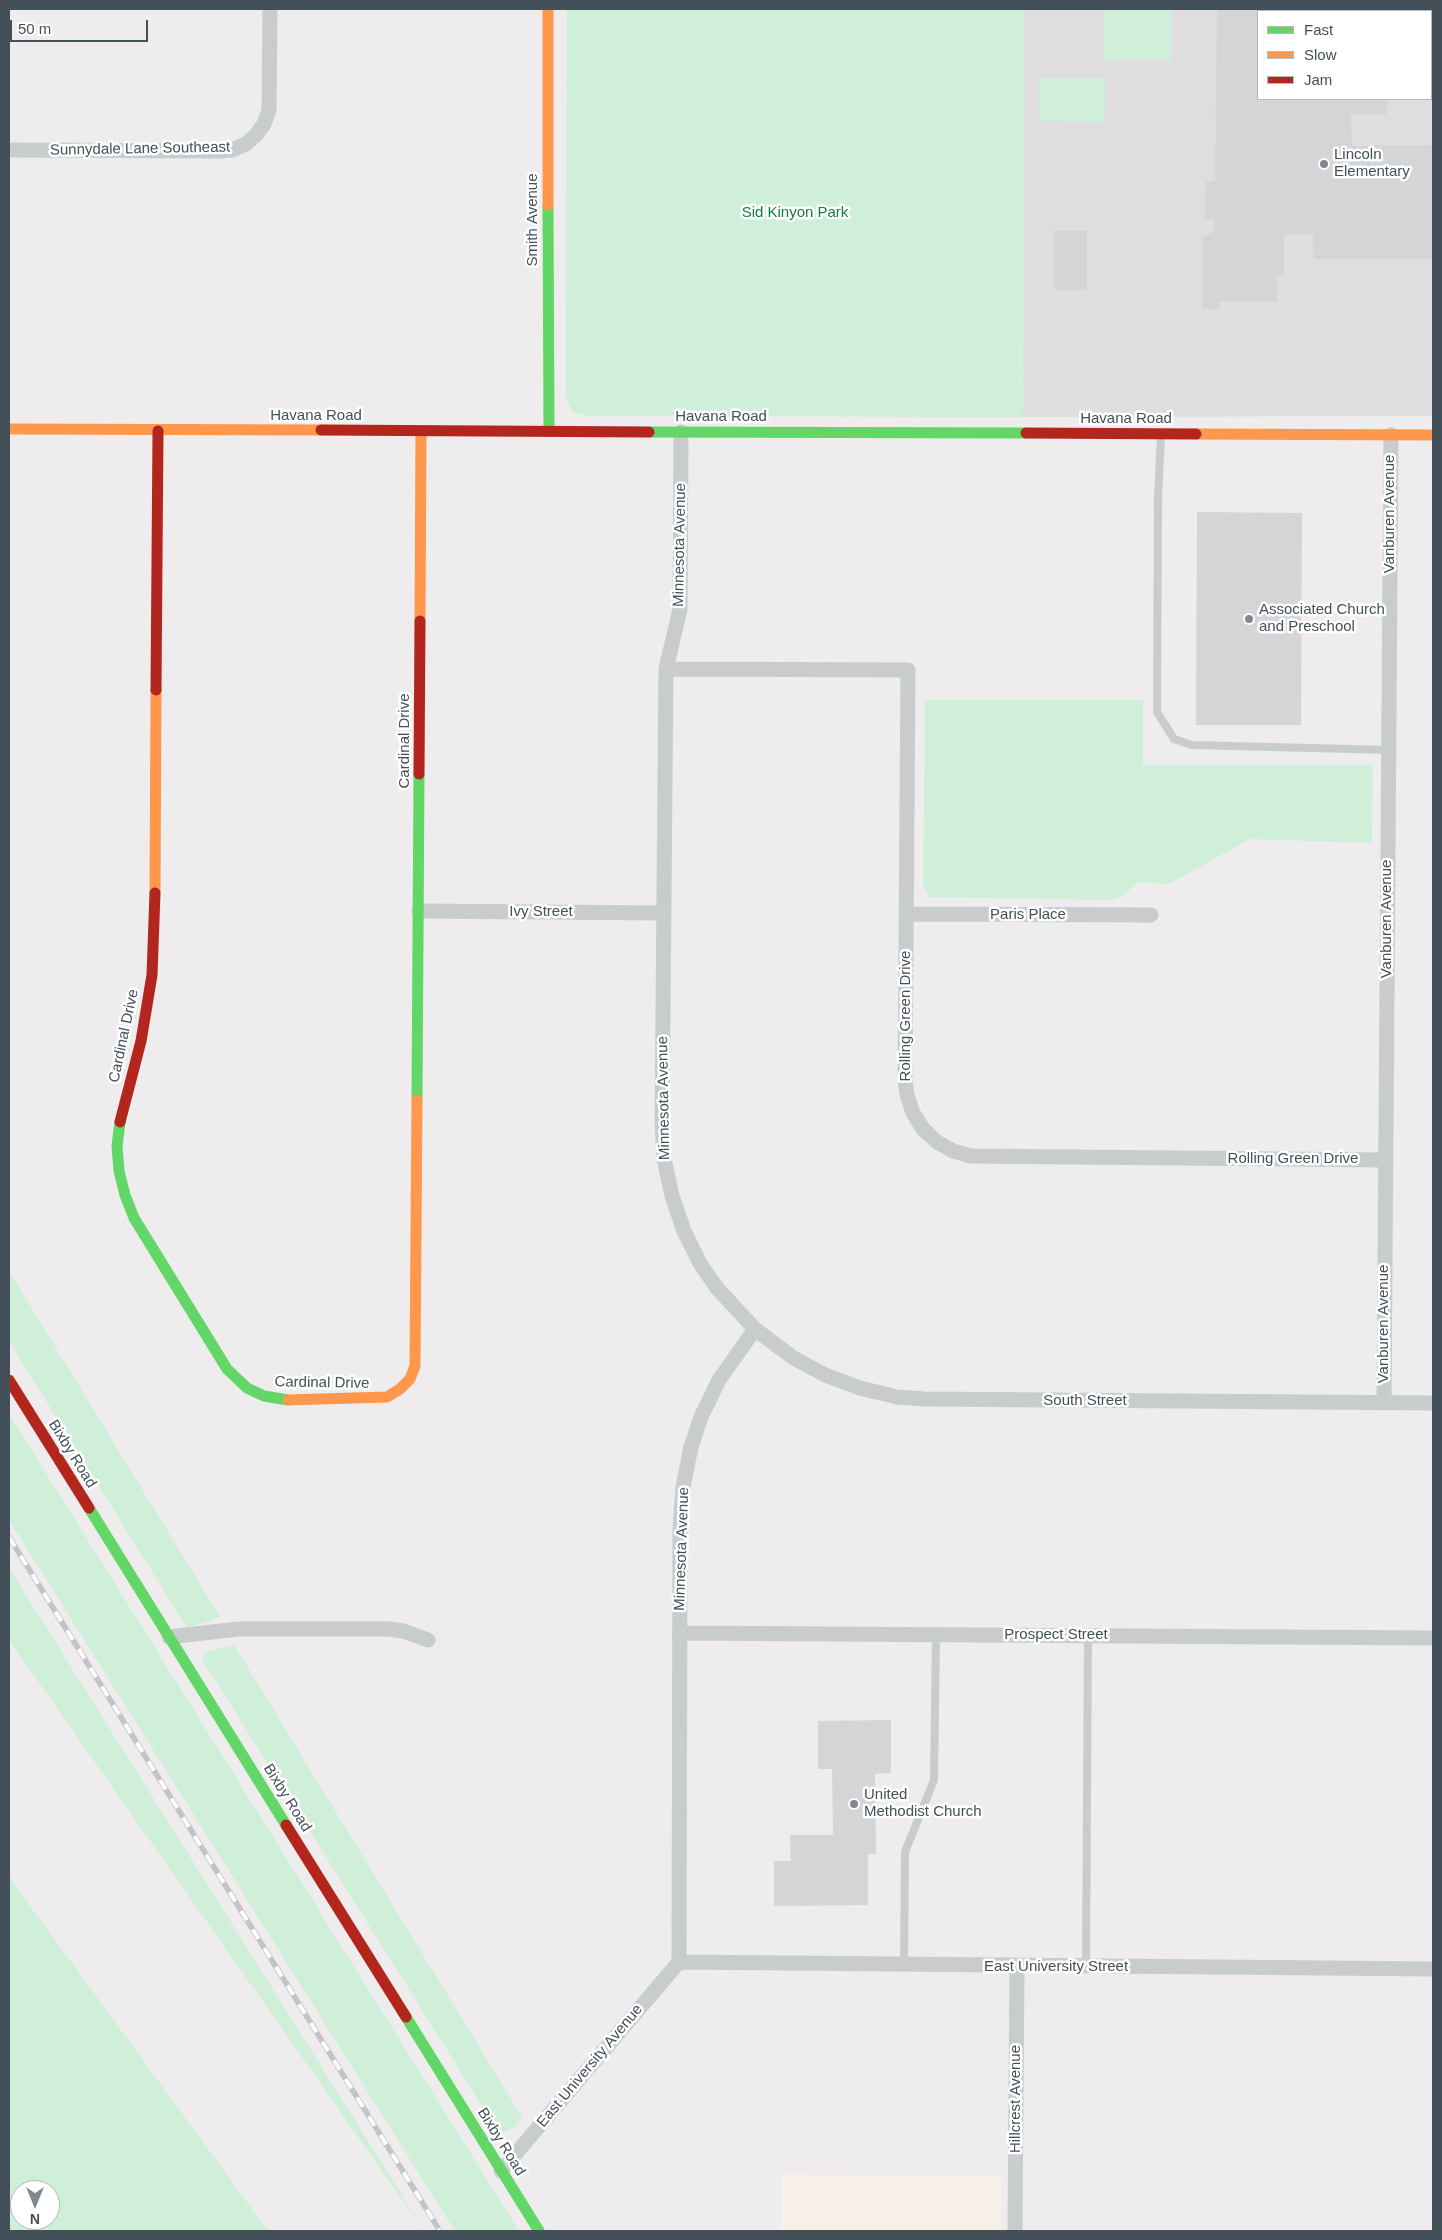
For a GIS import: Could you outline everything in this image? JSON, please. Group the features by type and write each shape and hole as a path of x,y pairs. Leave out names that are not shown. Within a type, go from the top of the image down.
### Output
{"street":[{"name":"Sunnydale Lane Southeast","path":"9,150 220,151 232,150 246,144 256,136 264,124 269,110 270,9"},
{"name":"Smith Avenue","path":"548,9 549,431"},
{"name":"Havana Road","path":"9,429 1433,436"},
{"name":"Cardinal Drive","path":"158,430 155,930 152,975 141,1041 120,1121 117,1146 119,1171 124,1195 134,1218 227,1369 247,1388 264,1396 282,1400 372,1400 387,1397 400,1389 410,1379 415,1366 421,430"},
{"name":"Minnesota Avenue","path":"679,1962 679,1633 680,1529 683,1488 691,1447 701,1417 719,1380 755,1329 717,1288 701,1264 684,1231 672,1196 664,1159 662,1122 666,669 680,609 681,432"},
{"name":"Vanburen Avenue","path":"1384,1403 1390,435"},
{"name":"Rolling Green Drive","path":"666,669 908,670 905,1079 907,1095 913,1113 923,1129 937,1142 953,1151 971,1156 1386,1160"},
{"name":"Ivy Street","path":"419,911 663,913"},
{"name":"Paris Place","path":"906,914 1151,915"},
{"name":"South Street","path":"755,1329 792,1357 825,1375 860,1388 897,1397 925,1400 1433,1403"},
{"name":"Bixby Road","path":"9,1380 539,2231"},
{"path":"169,1637 238,1629 389,1629 403,1631 428,1640"},
{"name":"Prospect Street","path":"679,1633 1433,1638"},
{"name":"East University Street","path":"679,1962 1433,1970"},
{"name":"East University Avenue","path":"501,2171 679,1962"},
{"name":"Hillcrest Avenue","path":"1015,2231 1017,1967"}],"lane":[{"path":"1161,434 1158,499 1157,712 1174,739 1192,745 1388,750"},
{"path":"904,1965 905,1852 934,1780 936,1634"},
{"path":"1086,1967 1088,1636"}],"shaded area":[{"path":"1024,9 1433,9 1433,416 1023,417"},
{"path":"782,2174 1001,2176 1001,2231 782,2231"}],"green space":[{"name":"Sid Kinyon Park","path":"567,9 1024,9 1023,417 586,416 572,412 566,396"},
{"path":"1104,9 1171,9 1171,60 1104,60"},
{"path":"1039,78 1105,78 1105,122 1039,121"},
{"path":"925,700 1143,700 1143,765 1373,765 1372,843 1250,839 1169,884 1139,882 1123,895 1112,900 930,897 923,885"},
{"path":"9,1271 220,1617 187,1628 9,1341"},
{"path":"9,1414 519,2231 455,2231 9,1520"},
{"path":"9,1568 363,2133 424,2231 9,1640"},
{"path":"234,1645 522,2117 516,2126 504,2132 491,2120 202,1659 206,1652"},
{"path":"9,1877 268,2231 9,2231"}],"building":[{"name":"Lincoln Elementary","path":"1217,9 1278,9 1257,10 1257,100 1387,100 1387,114 1351,114 1352,146 1433,145 1433,259 1314,259 1313,234 1284,234 1284,276 1277,276 1277,302 1219,302 1219,309 1202,309 1202,237 1214,232 1214,219 1205,219 1206,181 1215,181"},
{"path":"1054,231 1087,231 1087,290 1054,290"},
{"name":"Associated Church and Preschool","path":"1197,512 1302,513 1301,725 1196,725"},
{"name":"United Methodist Church","path":"891,1720 891,1773 875,1774 876,1854 868,1854 868,1905 774,1906 774,1861 791,1861 790,1835 833,1835 832,1769 818,1769 818,1721"}],"railway":[{"path":"9,1537 440,2231"}],"traffic: fast":[{"path":"548,205 549,431"},
{"path":"649,432 1026,433"},
{"path":"417,1100 419,774"},
{"path":"120,1122 117,1146 119,1171 125,1195 134,1218 227,1369 247,1388 264,1396 288,1400"},
{"path":"89,1508 286,1825"},
{"path":"406,2017 539,2231"}],"traffic: slow":[{"path":"548,9 548,205"},
{"path":"9,429 321,430"},
{"path":"420,621 421,431"},
{"path":"1196,434 1433,435"},
{"path":"155,893 156,690"},
{"path":"288,1400 387,1397 400,1389 410,1379 415,1366 417,1100"}],"traffic: jam":[{"path":"321,430 649,432"},
{"path":"156,690 158,431"},
{"path":"1026,433 1196,434"},
{"path":"419,774 420,621"},
{"path":"120,1122 141,1041 152,975 155,893"},
{"path":"9,1380 89,1508"},
{"path":"286,1825 406,2017"}],"place":[{"name":"Lincoln Elementary","path":"1324,164"},
{"name":"Associated Church and Preschool","path":"1249,619"},
{"name":"United Methodist Church","path":"854,1804"}]}
